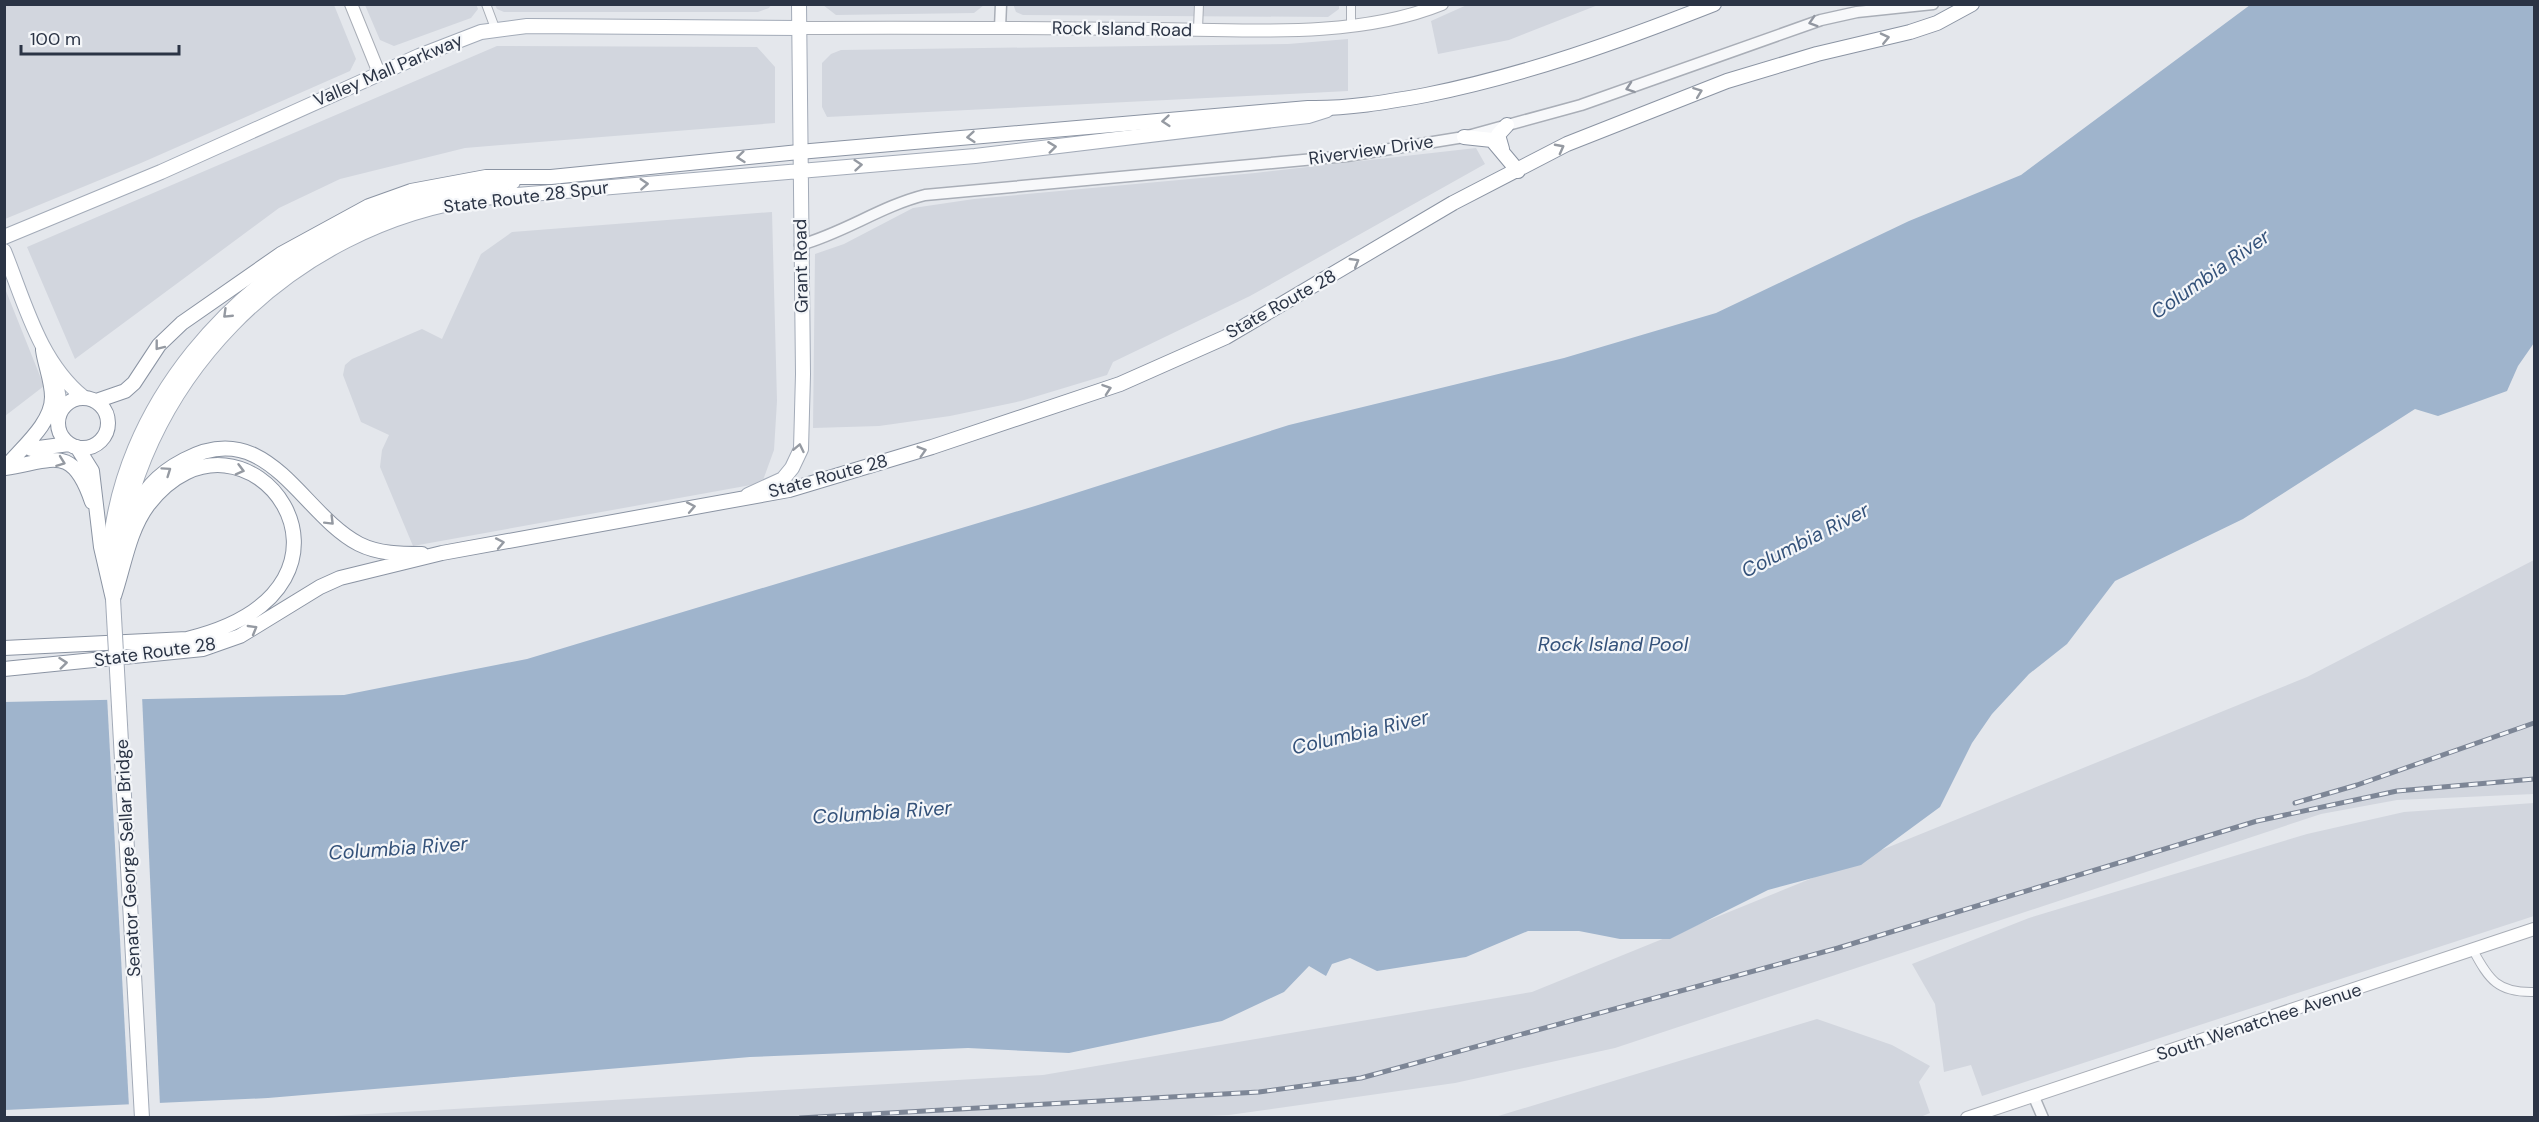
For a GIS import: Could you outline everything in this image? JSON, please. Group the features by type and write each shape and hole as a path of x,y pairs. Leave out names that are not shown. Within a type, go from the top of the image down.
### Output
{"main road":[{"path":"351,4 379,74"},
{"name":"Grant Road","path":"743,497 783,478 792,468 801,449 803,374 799,4"},
{"name":"Rock Island Road","path":"799,28 1198,29 1351,26 1395,19 1442,4"},
{"path":"5,468 31,449 70,401 125,391 134,383 159,345 182,323 272,261 369,206 411,191 486,177 551,177 799,152 1308,108 1329,109 1416,97 1530,71 1622,40 1714,4"},
{"path":"1937,23 1956,4"},
{"name":"State Route 28","path":"4,669 203,649 240,636 320,587 340,578 442,553 789,490 932,447 1120,384 1226,337 1453,203 1567,144 1727,81 1817,54 1937,23 1972,4"},
{"name":"Valley Mall Parkway","path":"4,237 160,172 465,37 495,28 799,28"},
{"name":"State Route 28 Spur","path":"272,283 362,233 403,217 448,204 557,191 975,156 1308,116 1329,109"},
{"path":"1502,149 1498,135 1507,125"},
{"path":"1464,137 1487,138 1502,149 1518,171"},
{"name":"State Route 28 Spur","path":"272,283 323,241 372,217 411,202 470,188 551,177"},
{"path":"4,251 46,355 60,397 59,429 92,471 101,547 113,598"},
{"path":"113,598 109,564 112,519 121,486 141,432 162,394 197,347 227,314 272,283"},
{"path":"31,449 94,445 106,432 107,414 71,387 46,355"},
{"path":"5,468 41,426 51,406 51,386 46,355"},
{"path":"113,598 131,520 142,495 156,478 180,462 212,450 241,451 266,461 283,473 344,534 365,546 396,554 442,553"},
{"path":"5,468 48,458 65,462 76,469 87,487 97,516"},
{"path":"4,648 187,639 213,633 244,619 271,597 291,565 295,542 288,510 271,486 243,470 213,467 179,477 160,492 138,520 113,598"},
{"name":"Senator George Sellar Bridge","path":"113,598 142,1118"},
{"name":"South Wenatchee Avenue","path":"1967,1118 2535,929"}],"street":[{"path":"486,4 495,28"},
{"path":"1000,4 1000,28"},
{"path":"1198,29 1199,4"},
{"path":"1351,4 1351,26"},
{"name":"Riverview Drive","path":"800,245 840,232 887,208 925,195 1331,157 1464,137 1581,105 1821,20 1857,12 1933,4"},
{"path":"2473,950 2484,971 2498,986 2522,992 2535,992"},
{"path":"2034,1097 2043,1118"}],"shaded area":[{"path":"5,4 334,5 356,59 350,71 141,163 5,219"},
{"path":"476,4 478,9 471,18 394,46 380,40 365,5"},
{"path":"1013,4 1339,5 1339,9 1328,17 1023,15 1016,12"},
{"path":"1469,4 1598,5 1509,40 1438,54 1431,21"},
{"path":"495,5 771,5 758,12 504,12 497,9"},
{"path":"823,5 984,5 974,13 836,15"},
{"path":"1348,39 1348,91 827,117 822,107 822,63 831,54 841,50 1288,44"},
{"path":"497,46 757,47 775,67 775,123 465,148 340,179 279,208 75,359 27,247"},
{"path":"1476,148 1485,164 1250,296 1113,362 1107,375 1021,401 950,416 879,426 813,428 815,254 844,244 913,208 974,199 1255,173"},
{"path":"772,212 777,401 774,450 762,483 413,546 380,467 382,450 389,435 361,422 343,375 345,365 352,359 422,329 442,339 481,254 512,232"},
{"path":"4,286 44,386 5,416 4,416"},
{"path":"2534,560 2534,794 2397,800 2321,814 1615,1048 1455,1083 1229,1115 1162,1118 300,1118 1043,1075 1532,992 2307,677"},
{"path":"2534,803 2534,916 1982,1096 1971,1065 1944,1072 1935,1004 1912,964 2029,918 2307,834 2404,812"},
{"path":"1817,1019 1892,1045 1930,1066 1919,1082 1930,1113 1918,1118 1495,1117"}],"water":[{"name":"Rock Island Pool","path":"2250,5 2534,5 2534,343 2518,366 2507,391 2438,416 2415,409 2243,519 2115,581 2067,644 2029,674 1992,714 1972,743 1940,807 1861,865 1768,890 1670,939 1620,939 1579,931 1528,931 1466,957 1377,971 1350,958 1332,964 1326,976 1309,966 1284,992 1222,1021 1069,1053 968,1048 750,1057 268,1098 5,1110 4,702 344,695 527,659 1035,506 1289,425 1564,358 1716,313 1909,221 2021,175"}],"pier":[{"path":"142,695 160,1106 129,1107 107,696"}],"railway":[{"path":"2295,803 2357,785 2534,723"},
{"path":"800,1118 1259,1092 1361,1078 1838,948 2257,821 2397,791 2534,779"}],"water label":[{"name":"Columbia River","path":"2210,274"},
{"name":"Columbia River","path":"1805,540"},
{"name":"Columbia River","path":"1360,732"},
{"name":"Columbia River","path":"882,812"},
{"name":"Columbia River","path":"398,848"}]}
